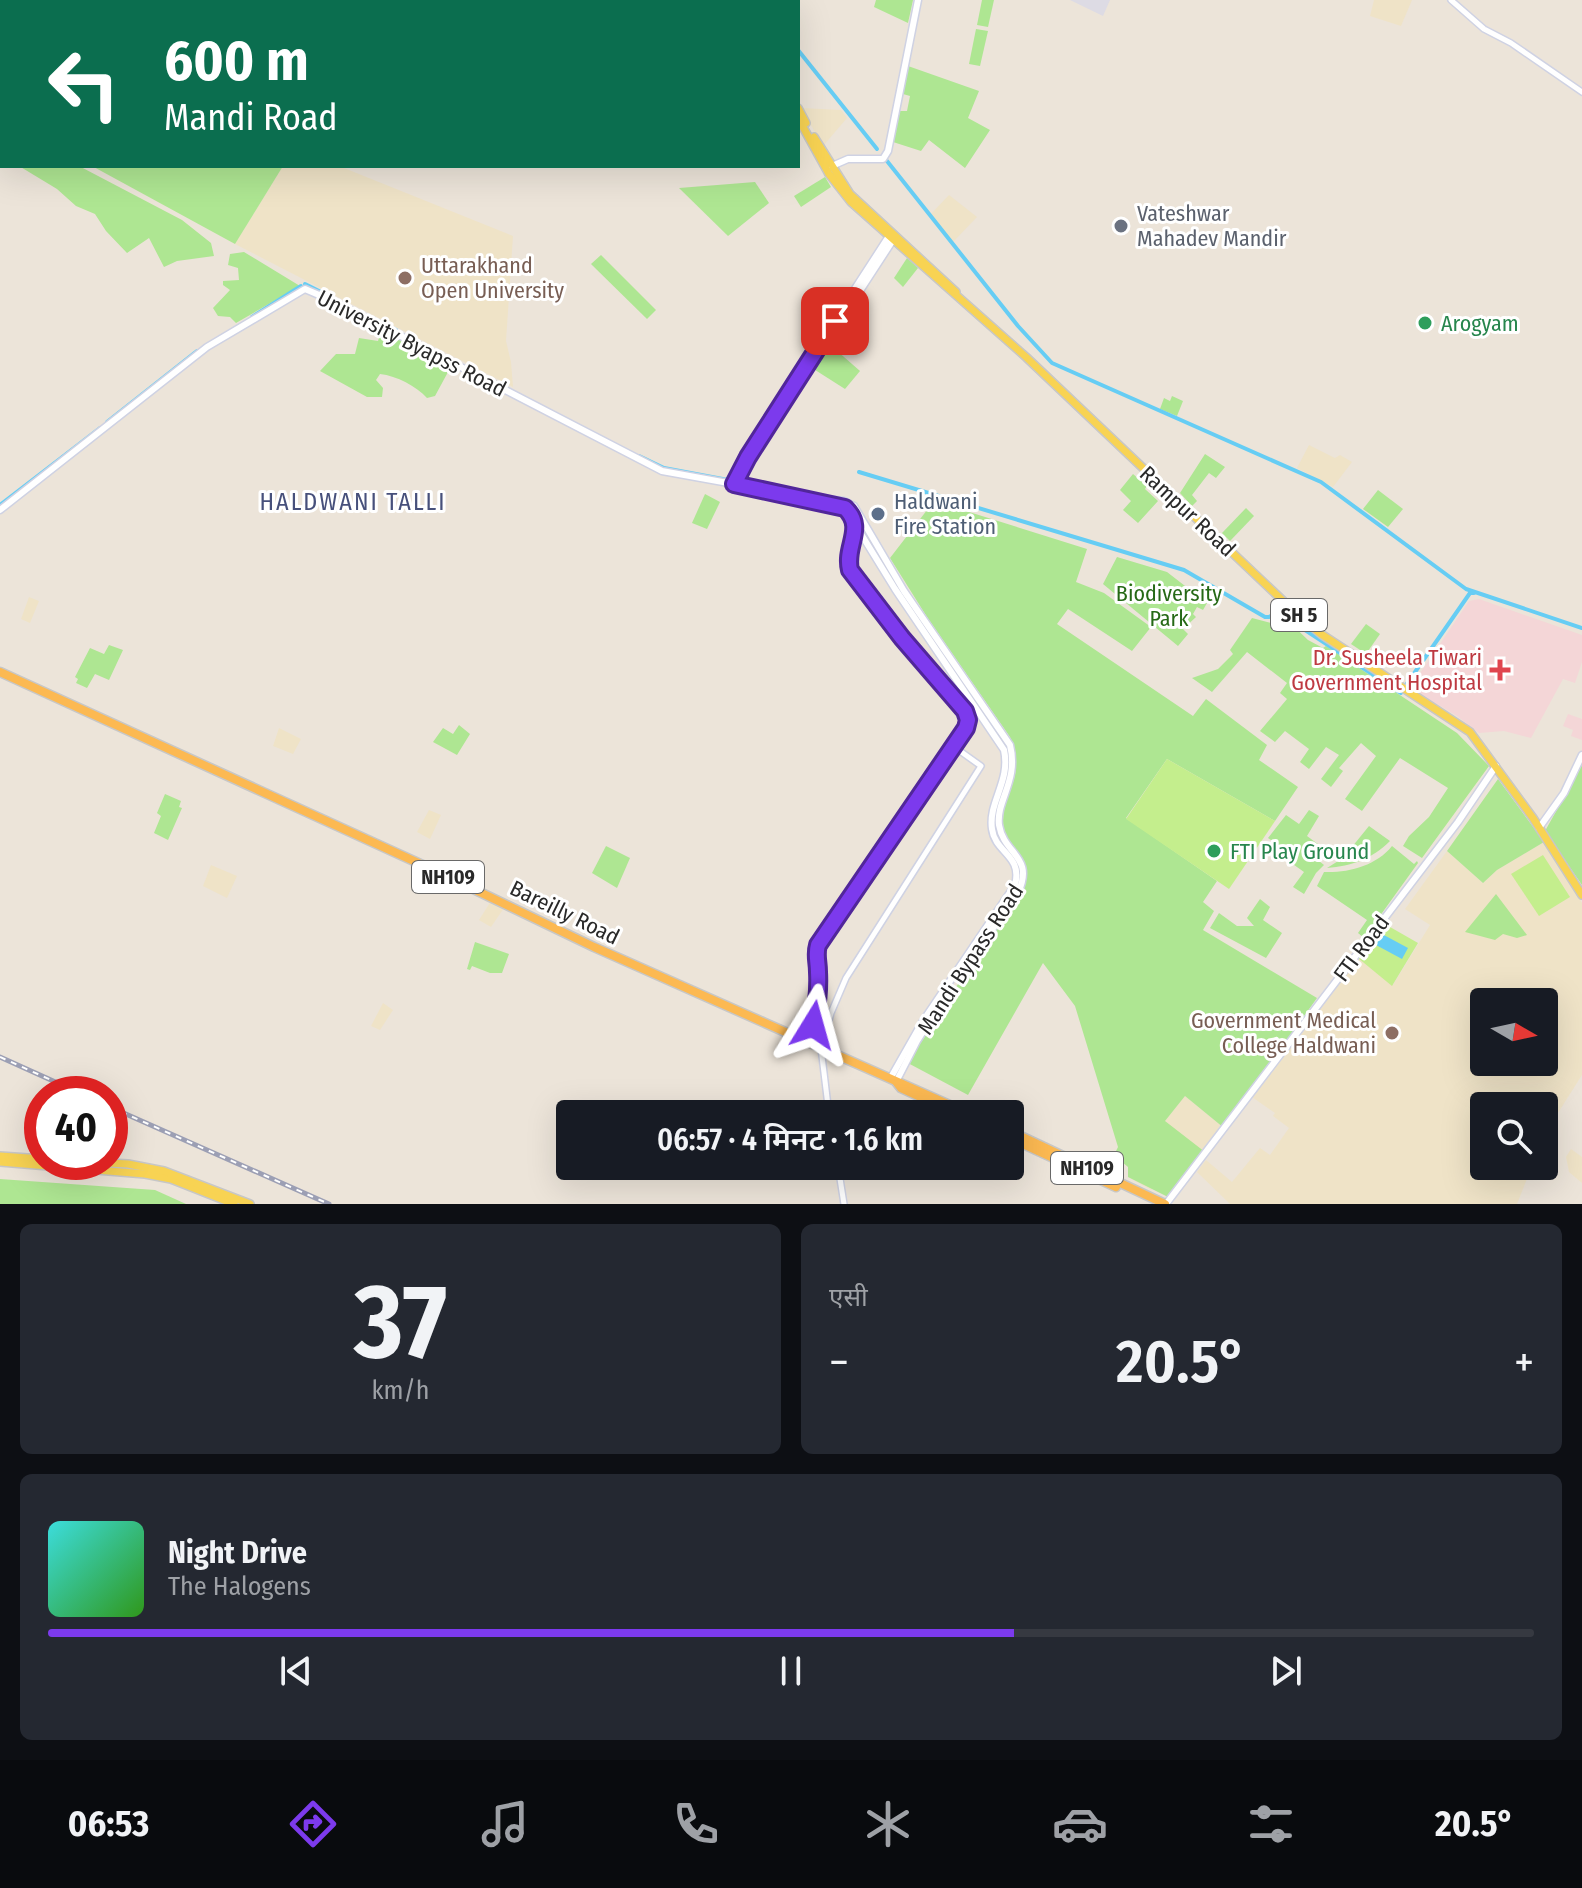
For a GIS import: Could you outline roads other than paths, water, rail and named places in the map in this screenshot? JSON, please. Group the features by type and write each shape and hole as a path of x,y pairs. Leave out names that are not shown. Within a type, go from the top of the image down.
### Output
{"highway":[{"name":"Bareilly Road","path":"0,672 455,880 594,947 821,1048 927,1100"},
{"name":"Bareilly Road","path":"894,1082 903,1082 941,1100"},
{"name":"NH109","path":"1024,1139 1153,1204"},
{"name":"NH109","path":"1024,1143 1043,1150"},
{"name":"NH109","path":"1089,1172 1165,1204"}],"main road":[{"path":"829,168 848,159 883,159 888,151 918,0"},
{"path":"800,112 829,168"},
{"path":"800,121 829,168"},
{"name":"Rampur Road","path":"829,168 853,200 1299,616 1344,649 1458,721 1477,739 1582,895"},
{"path":"734,484 892,237"},
{"name":"University Byapss Road","path":"0,510 207,347 305,289 655,468 734,484"},
{"name":"Mandi Bypass Road","path":"734,484 849,502 925,624 1010,745 1013,771 999,827 1025,872 1018,893 945,997 894,1082"},
{"name":"Mandi Bypass Road","path":"805,497 845,508 902,600 1004,750 1006,773 993,814 992,829 1017,869 1015,885 923,1021 894,1082"},
{"path":"1539,828 1564,793 1582,755"},
{"name":"FTI Road","path":"1165,1204 1458,822 1496,766"},
{"path":"1533,818 1547,819"},
{"path":"0,1159 24,1159"},
{"path":"0,1159 146,1170 234,1204"},
{"path":"128,1167 174,1175 250,1204"}],"street":[{"path":"1451,0 1484,29 1511,43 1582,92"},
{"path":"803,1040 813,1025 818,1001 818,945 966,728 967,715 855,577 848,563 860,517"},
{"path":"853,540 866,526"},
{"path":"827,1100 821,1048 846,978 981,766 953,746"},
{"path":"840,1180 844,1204"}],"water":[{"path":"1382,934 1408,948 1402,959 1376,945"}],"waterway":[{"path":"800,53 877,149"},
{"path":"887,161 1018,326 1052,363 1321,482 1466,589 1582,628"},
{"path":"305,284 331,297"},
{"path":"252,317 301,286"},
{"path":"372,318 396,330"},
{"path":"107,422 197,351"},
{"path":"0,505 100,428"},
{"path":"639,456 664,468 728,480"},
{"path":"859,472 1184,570 1265,617 1282,610 1302,628 1401,693"},
{"path":"1406,685 1470,593 1474,593"}],"railway":[{"path":"0,1057 42,1076"},
{"path":"128,1115 329,1204"}],"place":[{"name":"Vateshwar Mahadev Mandir","path":"1121,226"},
{"name":"Uttarakhand Open University","path":"405,278"},
{"name":"Arogyam","path":"1425,323"},
{"name":"Haldwani Fire Station","path":"878,514"},
{"name":"Dr. Susheela Tiwari Government Hospital","path":"1500,670"},
{"name":"FTI Play Ground","path":"1214,851"},
{"name":"Government Medical College Haldwani","path":"1392,1033"}],"district":[{"name":"HALDWANI TALLI","path":"353,502"}],"park label":[{"name":"Biodiversity Park","path":"1169,606"}]}
